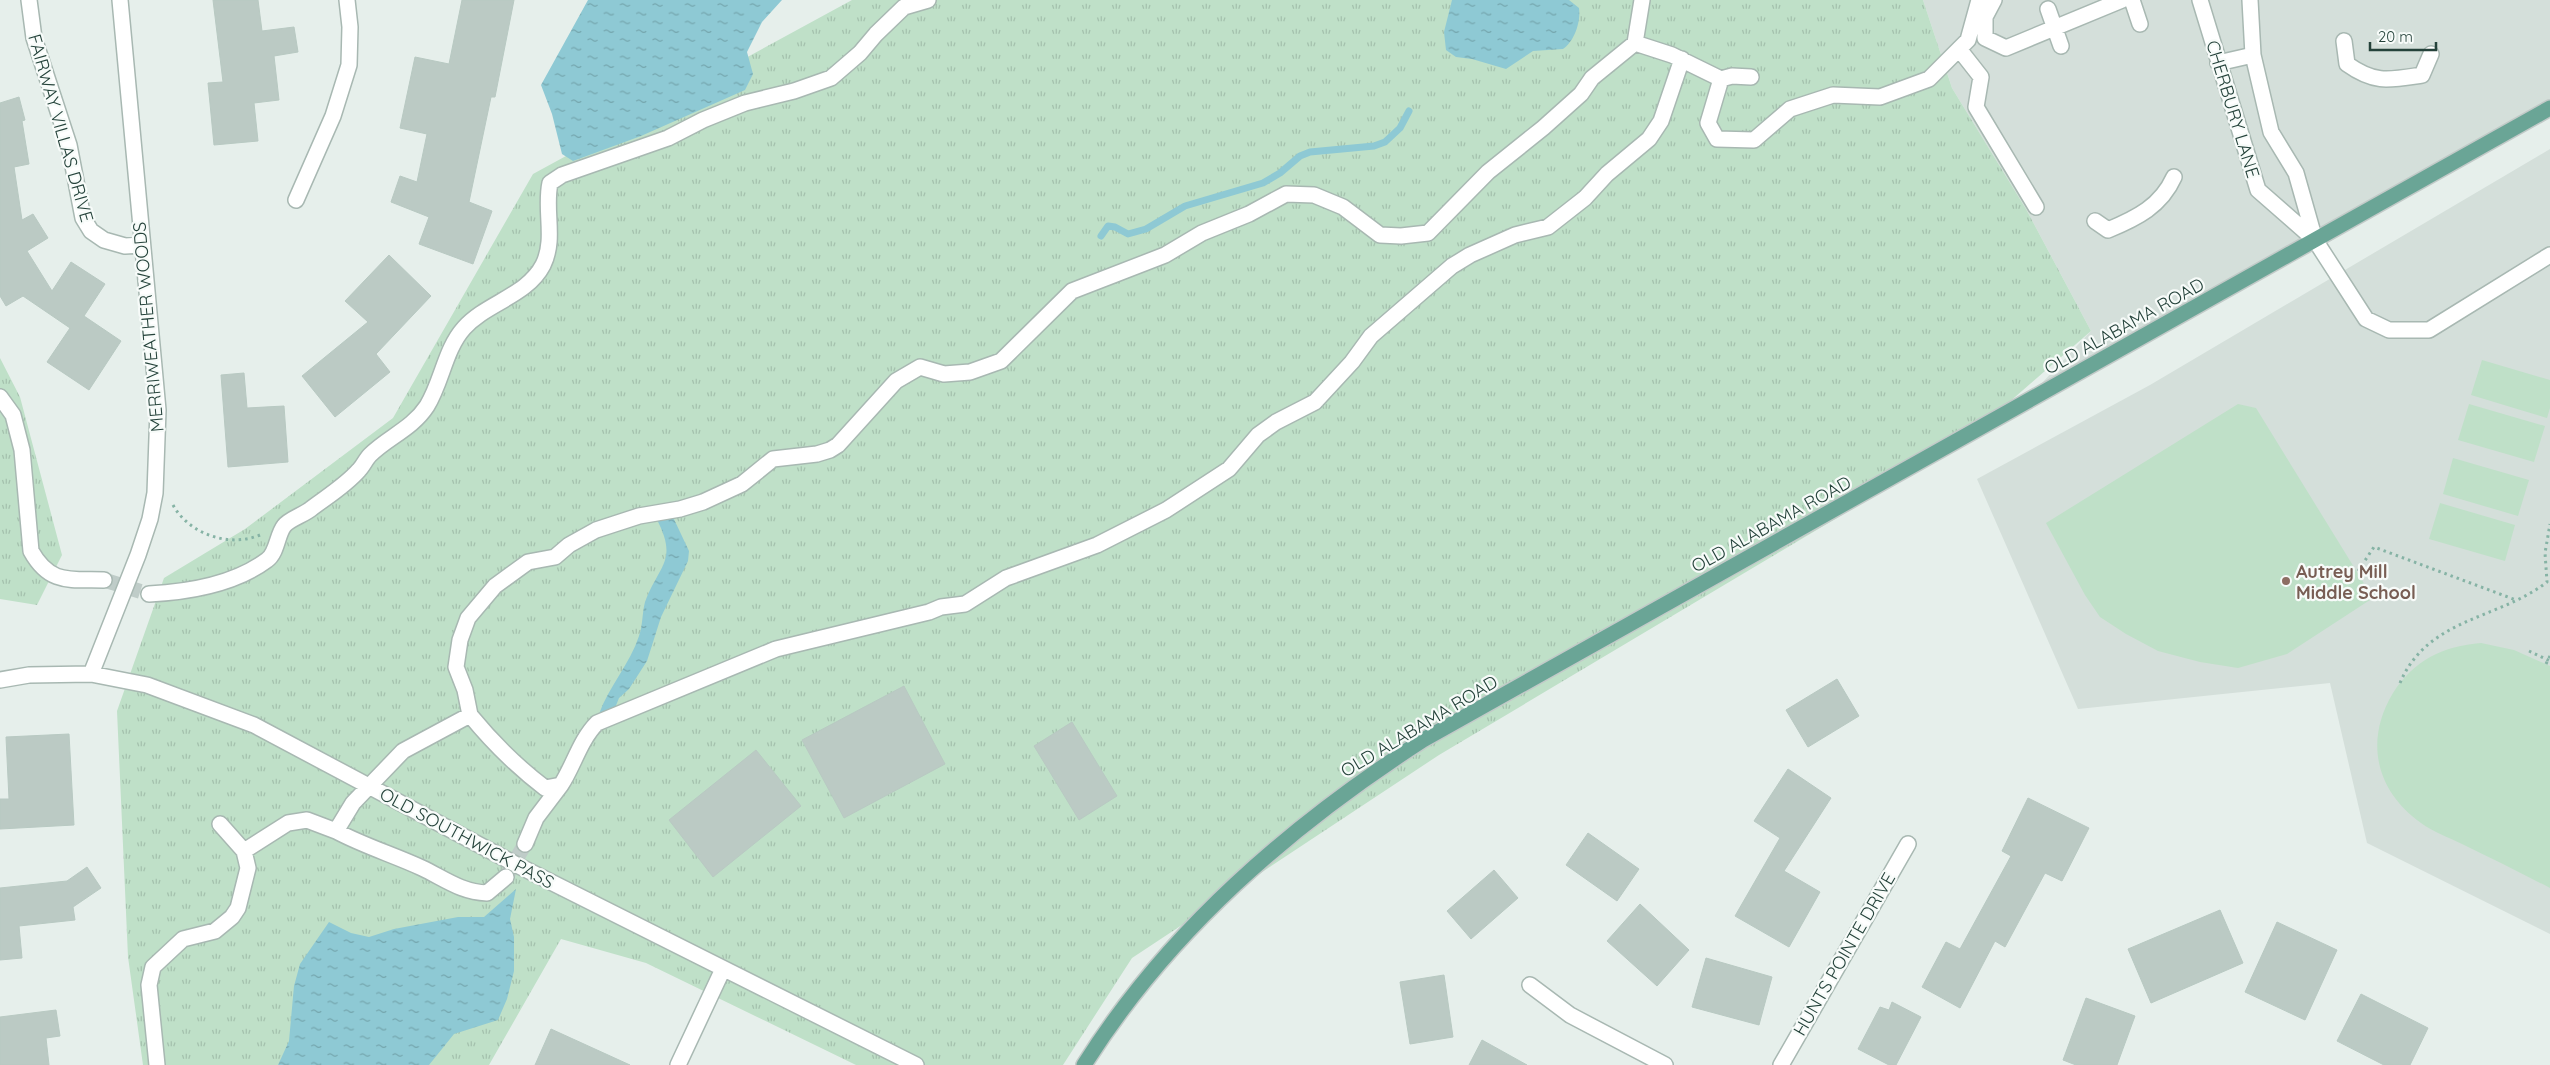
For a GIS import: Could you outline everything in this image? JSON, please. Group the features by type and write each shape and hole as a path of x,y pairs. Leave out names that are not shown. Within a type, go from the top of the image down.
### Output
{"main road":[{"name":"OLD ALABAMA ROAD","path":"1084,1065 1099,1042 1162,960 1235,884 1312,817 1367,777 1423,740 2550,108"}],"street":[{"name":"FAIRWAY VILLAS DRIVE","path":"28,0 34,38 69,146 83,218 91,231 104,240 125,246 142,245"},
{"name":"MERRIWEATHER WOODS","path":"91,674 138,555 150,519 155,492 158,410 120,0"},
{"path":"296,200 333,116 349,65 350,27 347,0"},
{"path":"149,594 173,593 231,579 269,559 284,526 306,514 345,484 360,470 370,456 414,422 427,406 463,329 480,312 507,299 526,285 543,266 550,236 548,192 550,183 562,175 668,138 703,120 745,103 794,91 831,78 860,53 876,34 904,7 928,0"},
{"path":"561,785 545,788 495,746 470,715 465,690 456,667 460,640 468,618 495,586 528,562 555,557 569,545 596,530 639,516 680,509 703,502 742,484 773,459 803,457 830,450 838,444 896,381 920,367 944,374 970,372 1001,362 1072,292 1165,255 1202,233 1248,214 1286,194 1314,195 1342,207 1380,234 1401,236 1428,234 1488,172 1543,128 1581,94 1592,78 1635,43 1642,0"},
{"path":"1721,79 1708,123 1718,139 1754,140 1790,109 1833,95 1880,96 1929,79 1968,40 1979,0"},
{"path":"1994,0 1985,17 1985,38 2006,48 2122,0"},
{"path":"2132,0 2140,24"},
{"name":"CHERBURY LANE","path":"2200,0 2258,190 2315,240"},
{"name":"CHERBURY LANE","path":"2250,0 2253,55 2271,132 2296,173 2315,240"},
{"path":"2048,9 2053,28 2061,46"},
{"path":"2344,41 2347,64 2365,77 2393,80 2422,75 2431,54"},
{"path":"1635,43 1682,59 1721,79 1732,76 1751,77"},
{"path":"1959,49 1981,77 1976,107 2036,207"},
{"path":"2218,63 2253,55"},
{"path":"525,844 536,818 571,770 586,734 597,723 776,649 929,612 941,607 966,604 1006,578 1096,545 1166,510 1229,469 1264,430 1315,402 1352,362 1371,336 1452,266 1470,255 1515,235 1548,226 1585,198 1607,174 1649,139 1661,121 1682,59"},
{"path":"2095,221 2108,230 2136,218 2167,194 2174,177"},
{"path":"2315,240 2366,319 2389,330 2429,330 2550,255"},
{"path":"0,397 13,414 22,450 31,551 38,564 59,579 104,580"},
{"name":"OLD SOUTHWICK PASS","path":"0,680 29,676 91,674 147,685 254,725 517,865 916,1065"},
{"path":"336,831 353,803 403,751 470,715"},
{"path":"244,851 288,823 307,820 424,869 452,886 474,892 487,893 506,877"},
{"path":"157,1065 149,985 153,967 183,939 214,931 232,917 238,908 248,868 244,851 220,824"},
{"name":"HUNTS POINTE DRIVE","path":"1781,1065 1908,844"},
{"path":"678,1065 723,969"},
{"path":"1530,985 1570,1015 1665,1065"}],"path":[{"path":"171,502 177,512 188,523 216,538 236,541 250,540 284,526"},
{"path":"2400,683 2407,665 2430,642 2459,623 2517,600 2549,583 2545,554 2550,524"},
{"path":"2358,572 2374,547 2517,600"},
{"path":"2529,651 2549,659 2546,664"}],"shaded area":[{"path":"1923,0 2550,0 2550,109 2334,239 2007,420 2091,331 2026,209 1952,88"},
{"name":"Autrey Mill Middle School","path":"2550,149 2550,934 2367,843 2330,683 2078,709 1977,479 2150,385"}],"green space":[{"path":"852,0 1923,0 1952,88 2026,209 2091,331 1961,444 1439,755 1132,958 1063,1065 856,1065 646,963 561,939 489,1065 143,1065 128,957 117,711 164,578 245,529 393,418 533,174"},
{"path":"0,358 20,397 62,555 37,605 0,599"},
{"path":"2482,360 2550,380 2550,408 2547,418 2471,395"},
{"path":"2238,404 2256,408 2373,598 2287,654 2238,668 2200,662 2158,651 2126,634 2100,617 2085,595 2046,523"},
{"path":"2469,404 2545,426 2534,462 2458,440"},
{"path":"2453,458 2529,480 2518,516 2443,494"},
{"path":"2440,503 2515,525 2505,561 2429,539"},
{"path":"2481,643 2514,650 2550,666 2550,888 2421,823 2394,796 2379,764 2377,747 2379,729 2384,711 2401,681 2420,663 2442,651 2454,647"}],"water":[{"path":"588,0 782,0 762,22 747,52 753,74 745,90 641,136 573,161 562,154 552,114 541,85"},
{"path":"1452,0 1569,0 1579,8 1579,19 1573,37 1563,49 1533,51 1506,69 1472,59 1456,57 1446,50 1444,32"},
{"path":"672,515 689,551 688,561 661,617 647,661 629,689 619,698 615,708 599,714 635,646 640,632 645,602 664,562 666,544 663,532 656,518"},
{"path":"516,889 510,919 514,937 514,971 507,999 498,1020 454,1034 429,1065 278,1065 289,1041 294,986 300,964 329,922 351,933 369,937 394,929 458,917 484,917"}],"building":[{"path":"213,0 258,0 262,31 294,27 298,52 274,56 279,100 254,103 258,141 214,145 208,83 223,82"},
{"path":"462,0 514,0 495,97 491,97 469,202 492,211 473,264 419,244 429,217 391,202 400,176 417,182 427,134 400,128 415,57 449,64"},
{"path":"19,97 25,120 22,121 29,164 14,167 22,220 33,214 48,238 27,251 52,291 71,262 105,284 84,316 121,341 89,390 47,362 70,328 23,296 6,306 0,296 0,103"},
{"path":"389,255 431,296 376,354 390,372 335,417 302,376 368,322 345,301"},
{"path":"244,373 247,408 284,406 288,462 228,467 221,375"},
{"path":"1837,679 1859,716 1808,747 1786,710"},
{"path":"904,686 945,764 844,818 802,740"},
{"path":"1072,722 1117,796 1079,820 1034,746"},
{"path":"69,734 74,825 0,829 0,799 9,799 6,737"},
{"path":"756,750 801,806 713,877 669,820"},
{"path":"1788,769 1831,798 1784,871 1820,892 1789,947 1735,916 1780,838 1754,821"},
{"path":"2028,798 2089,828 2062,881 2045,873 2005,947 1995,941 1960,1008 1922,987 1946,942 1960,949 2011,856 2002,851"},
{"path":"1588,833 1639,869 1617,901 1566,865"},
{"path":"87,867 101,888 73,907 75,920 19,926 22,958 0,960 0,888 67,881"},
{"path":"1494,870 1518,898 1471,939 1447,911"},
{"path":"1640,904 1689,950 1657,986 1607,941"},
{"path":"2220,910 2243,963 2151,1003 2128,949"},
{"path":"2277,922 2337,950 2305,1020 2245,992"},
{"path":"1706,958 1772,977 1759,1025 1692,1007"},
{"path":"1444,975 1453,1037 1410,1044 1400,982"},
{"path":"2361,994 2428,1028 2410,1065 2384,1065 2337,1041"},
{"path":"2086,998 2135,1016 2117,1065 2076,1065 2063,1060"},
{"path":"1892,1002 1921,1017 1896,1065 1889,1065 1858,1049 1880,1007 1889,1010"},
{"path":"56,1010 60,1036 46,1038 49,1065 0,1065 0,1017"},
{"path":"551,1029 630,1065 535,1065"},
{"path":"1482,1040 1527,1065 1469,1065"}],"waterway":[{"path":"1101,236 1108,226 1115,227 1128,234 1146,229 1185,206 1263,183 1280,173 1300,156 1310,152 1374,146 1385,142 1400,128 1409,111"}],"tunnel":[{"path":"104,580 149,594"},
{"path":"506,877 525,844"}],"place":[{"name":"Autrey Mill Middle School","path":"2286,581"}]}
